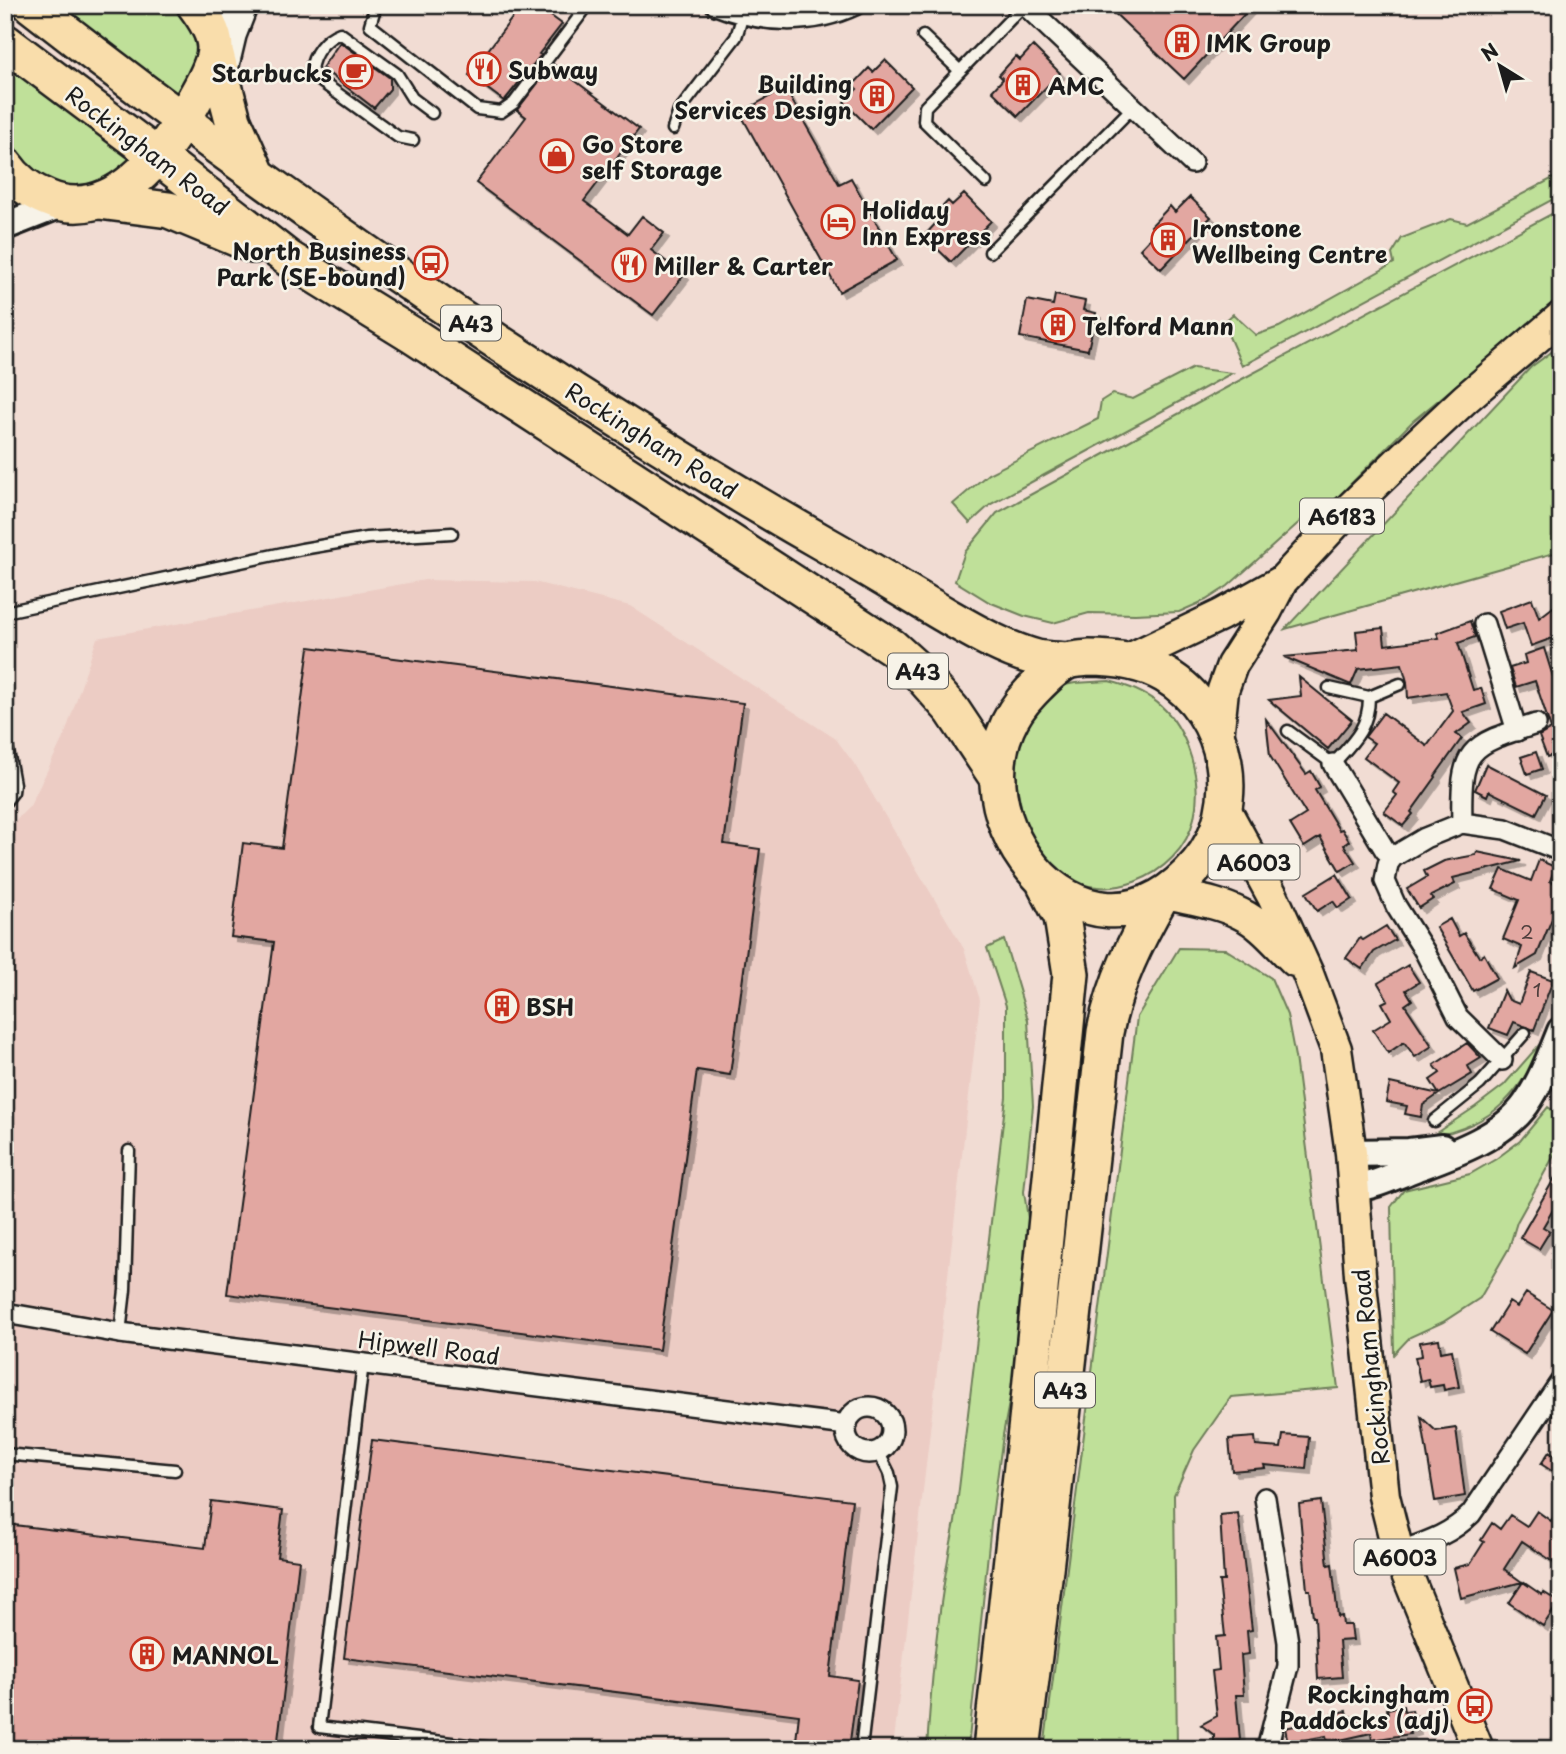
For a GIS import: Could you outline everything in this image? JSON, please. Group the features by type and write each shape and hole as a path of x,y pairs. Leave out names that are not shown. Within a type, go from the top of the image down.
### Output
{"highway":[{"name":"Rockingham Road","path":"195,5 215,45 233,120 258,175"},
{"name":"Rockingham Road","path":"44,9 183,122 515,354 766,512 975,631 1019,652 1068,662"},
{"path":"9,55 44,9"},
{"path":"5,165 15,177 37,194 61,204 99,201 132,182 157,156 183,122 204,83 215,45"},
{"name":"Rockingham Road","path":"9,55 157,156 289,259 412,335 892,647 921,674 952,710 998,779"},
{"name":"Rockingham Road","path":"99,201 169,209 289,259"},
{"name":"A43","path":"991,1749 1027,1421 1071,974 1062,917 1045,884 1026,862 1012,837 1000,800 1000,751 1009,724 1024,699 1044,679 1068,662 1088,658 1127,660 1163,674 1185,691 1209,720 1218,738 1225,764 1225,809 1216,835 1205,855 1185,878 1163,895 1143,904 1109,909 1075,902 1045,884"},
{"name":"A43","path":"1021,1749 1044,1578 1105,1032 1122,971 1163,895"}],"main road":[{"name":"A6183","path":"1218,738 1223,690 1232,665 1266,612 1282,581 1405,454 1561,317"},
{"name":"A6183","path":"1127,660 1221,615 1282,581"},
{"name":"Rockingham Road","path":"1225,809 1273,897 1308,974 1336,1049 1350,1153 1384,1496 1398,1552 1478,1749"},
{"name":"Rockingham Road","path":"1163,895 1215,904 1241,914 1255,923 1308,974"}],"street":[{"path":"215,45 232,5"},
{"path":"224,85 236,36 248,5"},
{"path":"716,5 743,15 776,21 811,19 855,5"},
{"path":"1024,5 1192,163"},
{"path":"5,226 61,204"},
{"path":"1484,624 1517,730"},
{"path":"1462,823 1464,767 1474,752 1485,743 1536,724"},
{"path":"1333,764 1385,850 1393,857"},
{"path":"1502,1060 1458,1017 1425,952 1396,906 1385,881 1388,864 1393,857 1425,838 1462,823 1505,829 1561,851"},
{"path":"1353,1188 1367,1187 1442,1159 1493,1132 1524,1106 1548,1065 1561,1031"},
{"path":"1350,1153 1468,1147"},
{"name":"Hipwell Road","path":"5,1313 120,1333 847,1425"},
{"path":"1398,1552 1443,1536 1458,1527 1471,1514 1561,1381"},
{"path":"863,1407 879,1409 886,1413 892,1431 888,1443 878,1451 867,1452 853,1446 847,1425 850,1417 863,1407"},
{"path":"1265,1498 1288,1642 1288,1666 1267,1749"}],"lane":[{"path":"376,5 370,25 477,108 501,111 514,103 586,9 572,5"},
{"path":"986,182 924,121 925,107 1024,5"},
{"path":"674,129 679,111 736,37 743,15"},
{"path":"413,140 398,137 319,80 311,70 313,59 330,37 340,33 397,74 412,98 432,113"},
{"path":"923,36 960,71"},
{"path":"990,252 1133,107"},
{"path":"5,612 367,538 452,533"},
{"path":"1329,688 1369,698 1400,684"},
{"path":"1288,731 1333,764 1363,729 1369,714 1369,698"},
{"path":"5,734 14,784 13,792 5,802"},
{"path":"1434,1121 1480,1084 1525,1033"},
{"path":"120,1333 125,1290 130,1151"},
{"path":"363,1363 319,1727 501,1749"},
{"path":"861,1749 892,1487 889,1473 878,1451"},
{"path":"5,1454 175,1469"}],"shaded area":[{"path":"425,580 534,582 630,606 836,739 855,765 964,949 980,1000 893,1749 5,1749 5,831 30,806 65,734 97,638"}],"green space":[{"path":"65,5 180,5 192,33 196,53 182,101 60,10"},
{"path":"16,69 139,160 104,185 59,190 11,153 5,140 5,91"},
{"path":"1561,174 1561,195 1242,366 1223,323 1233,314 1256,335 1279,327 1394,263 1392,254 1402,238 1451,219 1467,223"},
{"path":"1561,209 1561,299 1413,421 1316,519 1304,518 1228,586 1206,600 1179,612 1089,613 1053,623 1024,616 989,602 955,581 965,552 997,513"},
{"path":"1561,345 1561,551 1285,629 1531,367"},
{"path":"1193,368 1232,373 991,504 970,523 953,504 988,474 1098,419 1101,401 1112,394 1133,399"},
{"path":"1109,681 1147,695 1174,720 1190,754 1195,772 1197,799 1194,818 1186,839 1173,857 1155,872 1135,882 1113,887 1091,886 1070,880 1046,860 1024,821 1014,757 1016,736 1021,725 1049,688"},
{"path":"1004,940 1028,1020 1033,1106 1024,1192 1031,1238 1021,1290 1014,1376 991,1524 968,1749 927,1749 937,1635 955,1522 1006,1097 1006,1006 987,948"},
{"path":"1179,948 1225,949 1271,978 1287,1015 1295,1057 1338,1388 1231,1397 1194,1450 1174,1495 1177,1749 1044,1749 1137,1017"},
{"path":"1547,1036 1527,1074 1503,1103 1472,1124 1430,1137 1504,1085"},
{"path":"1548,1107 1561,1116 1561,1143 1517,1222 1509,1248 1480,1298 1443,1322 1410,1337 1394,1354 1391,1207 1404,1190 1470,1174 1496,1159 1520,1141"}],"building":[{"path":"522,5 536,5 562,24 504,101 469,75"},
{"name":"IMK Group","path":"1106,5 1253,5 1184,79"},
{"name":"Starbucks","path":"340,42 390,78 390,89 374,108 322,68"},
{"name":"AMC","path":"1033,46 1060,73 1018,116 992,91 1003,79 999,75 1016,56 1020,60"},
{"name":"Building Services Design","path":"885,60 912,87 871,129 844,102 857,89 853,85 869,68 873,72"},
{"name":"Go Store self Storage","path":"553,64 639,129 584,201 628,234 642,216 664,233 651,250 684,275 653,315 476,183 526,117 517,110"},
{"name":"Holiday Inn Express","path":"785,88 839,184 851,178 897,260 839,292 740,113"},
{"path":"964,194 991,221 951,262 924,236 937,222 932,218 948,201 952,205"},
{"name":"Ironstone Wellbeing Centre","path":"1190,197 1211,217 1161,269 1140,249 1156,232 1151,226 1170,206 1175,212"},
{"name":"Telford Mann","path":"1055,295 1085,301 1083,310 1096,313 1088,350 1020,337 1027,300 1053,305"},
{"path":"1532,599 1539,618 1561,601 1561,635 1531,646 1523,623 1505,629 1499,611"},
{"path":"1470,621 1475,637 1458,643 1473,690 1481,688 1486,704 1463,712 1471,723 1456,734 1462,738 1403,826 1384,812 1397,795 1393,792 1399,783 1364,757 1374,743 1365,737 1383,713 1427,746 1453,711 1446,692 1408,698 1402,664 1358,669 1351,685 1284,657 1358,650 1356,631 1383,628 1385,645 1439,638 1437,633"},
{"name":"BSH","path":"309,647 743,703 724,844 760,849 730,1075 697,1070 659,1350 227,1294 274,942 231,937 243,843 282,848"},
{"path":"1544,648 1554,680 1561,678 1561,752 1547,757 1539,736 1551,729 1535,681 1516,687 1510,668 1526,663 1524,655"},
{"path":"1299,677 1352,720 1328,749 1269,700 1301,696"},
{"path":"1266,719 1306,774 1311,771 1320,787 1315,790 1339,830 1342,829 1349,841 1344,845 1355,862 1340,871 1320,837 1304,847 1290,824 1306,814 1270,756"},
{"path":"1536,752 1542,769 1527,774 1521,757"},
{"path":"1486,764 1546,795 1536,814 1489,791 1487,796 1475,790"},
{"path":"1477,852 1521,861 1453,878 1455,884 1431,896 1433,899 1419,908 1407,889 1427,877 1424,871 1444,861 1476,855"},
{"path":"1539,860 1555,867 1550,881 1561,886 1561,911 1556,909 1537,955 1515,968 1522,947 1503,939 1519,900 1493,889 1502,869 1531,881"},
{"path":"1337,874 1352,899 1338,908 1333,901 1317,911 1306,893"},
{"path":"1450,919 1459,936 1464,933 1479,957 1484,954 1497,978 1473,991 1436,927"},
{"path":"1386,926 1395,940 1374,952 1362,969 1346,958 1360,938 1363,940"},
{"path":"1408,965 1419,982 1406,990 1412,1000 1405,1005 1432,1046 1415,1057 1404,1042 1388,1053 1373,1030 1391,1019 1382,1003 1388,1000 1378,983"},
{"path":"1531,972 1553,980 1534,1030 1514,1022 1508,1035 1489,1028 1504,990 1509,1000 1519,1004"},
{"path":"1467,1043 1481,1058 1468,1066 1472,1074 1439,1094 1430,1080 1440,1073 1434,1065"},
{"path":"1390,1083 1439,1094 1423,1105 1421,1117 1405,1114 1407,1106 1386,1102"},
{"path":"1561,1167 1561,1196 1543,1227 1550,1231 1539,1249 1520,1238"},
{"path":"1526,1293 1553,1310 1525,1354 1490,1332 1509,1302 1517,1307"},
{"path":"1439,1339 1441,1352 1452,1350 1459,1387 1444,1390 1443,1385 1430,1387 1428,1379 1420,1381 1415,1357 1422,1356 1420,1342"},
{"path":"1421,1417 1436,1431 1456,1428 1465,1496 1435,1501"},
{"path":"1283,1435 1309,1437 1306,1469 1264,1465 1265,1468 1232,1471 1229,1439 1255,1437 1256,1446 1281,1448"},
{"path":"372,1440 852,1500 830,1676 858,1680 849,1749 795,1749 799,1715 344,1658"},
{"path":"1549,1452 1561,1460 1561,1477 1541,1464"},
{"name":"MANNOL","path":"211,1501 283,1510 277,1557 299,1560 277,1749 5,1749 5,1524 205,1548"},
{"path":"1321,1501 1328,1565 1332,1564 1338,1617 1342,1616 1343,1625 1351,1625 1353,1640 1339,1641 1342,1677 1318,1679 1315,1617 1310,1590 1307,1590 1299,1504"},
{"path":"1561,1505 1561,1554 1555,1563 1522,1541 1504,1569 1522,1582 1461,1598 1454,1568 1470,1564 1492,1523 1500,1529 1510,1515 1527,1526 1537,1511 1551,1521"},
{"path":"1238,1513 1252,1630 1247,1631 1249,1654 1241,1655 1244,1695 1236,1695 1240,1740 1214,1742 1214,1735 1201,1725 1217,1716 1212,1671 1219,1670 1216,1637 1225,1636 1219,1581 1224,1581 1220,1515"},
{"path":"1523,1582 1542,1595 1543,1592 1559,1602 1543,1626 1509,1603"},
{"path":"1403,1706 1404,1711 1412,1710 1416,1730 1409,1732 1410,1734 1372,1740 1371,1733 1327,1743 1326,1736 1288,1743 1285,1728 1322,1720 1321,1717 1346,1711 1348,1720 1388,1713 1387,1709"}],"place":[{"name":"IMK Group","path":"1182,42"},
{"name":"Subway","path":"484,69"},
{"name":"Starbucks","path":"356,72"},
{"name":"AMC","path":"1023,85"},
{"name":"Building Services Design","path":"877,96"},
{"name":"Go Store self Storage","path":"557,156"},
{"name":"Holiday Inn Express","path":"838,222"},
{"name":"Ironstone Wellbeing Centre","path":"1168,240"},
{"name":"North Business Park (SE-bound)","path":"431,263"},
{"name":"Miller & Carter","path":"629,265"},
{"name":"Telford Mann","path":"1058,325"},
{"name":"BSH","path":"502,1006"},
{"name":"MANNOL","path":"147,1654"},
{"name":"Rockingham Paddocks (adj)","path":"1475,1706"}]}
